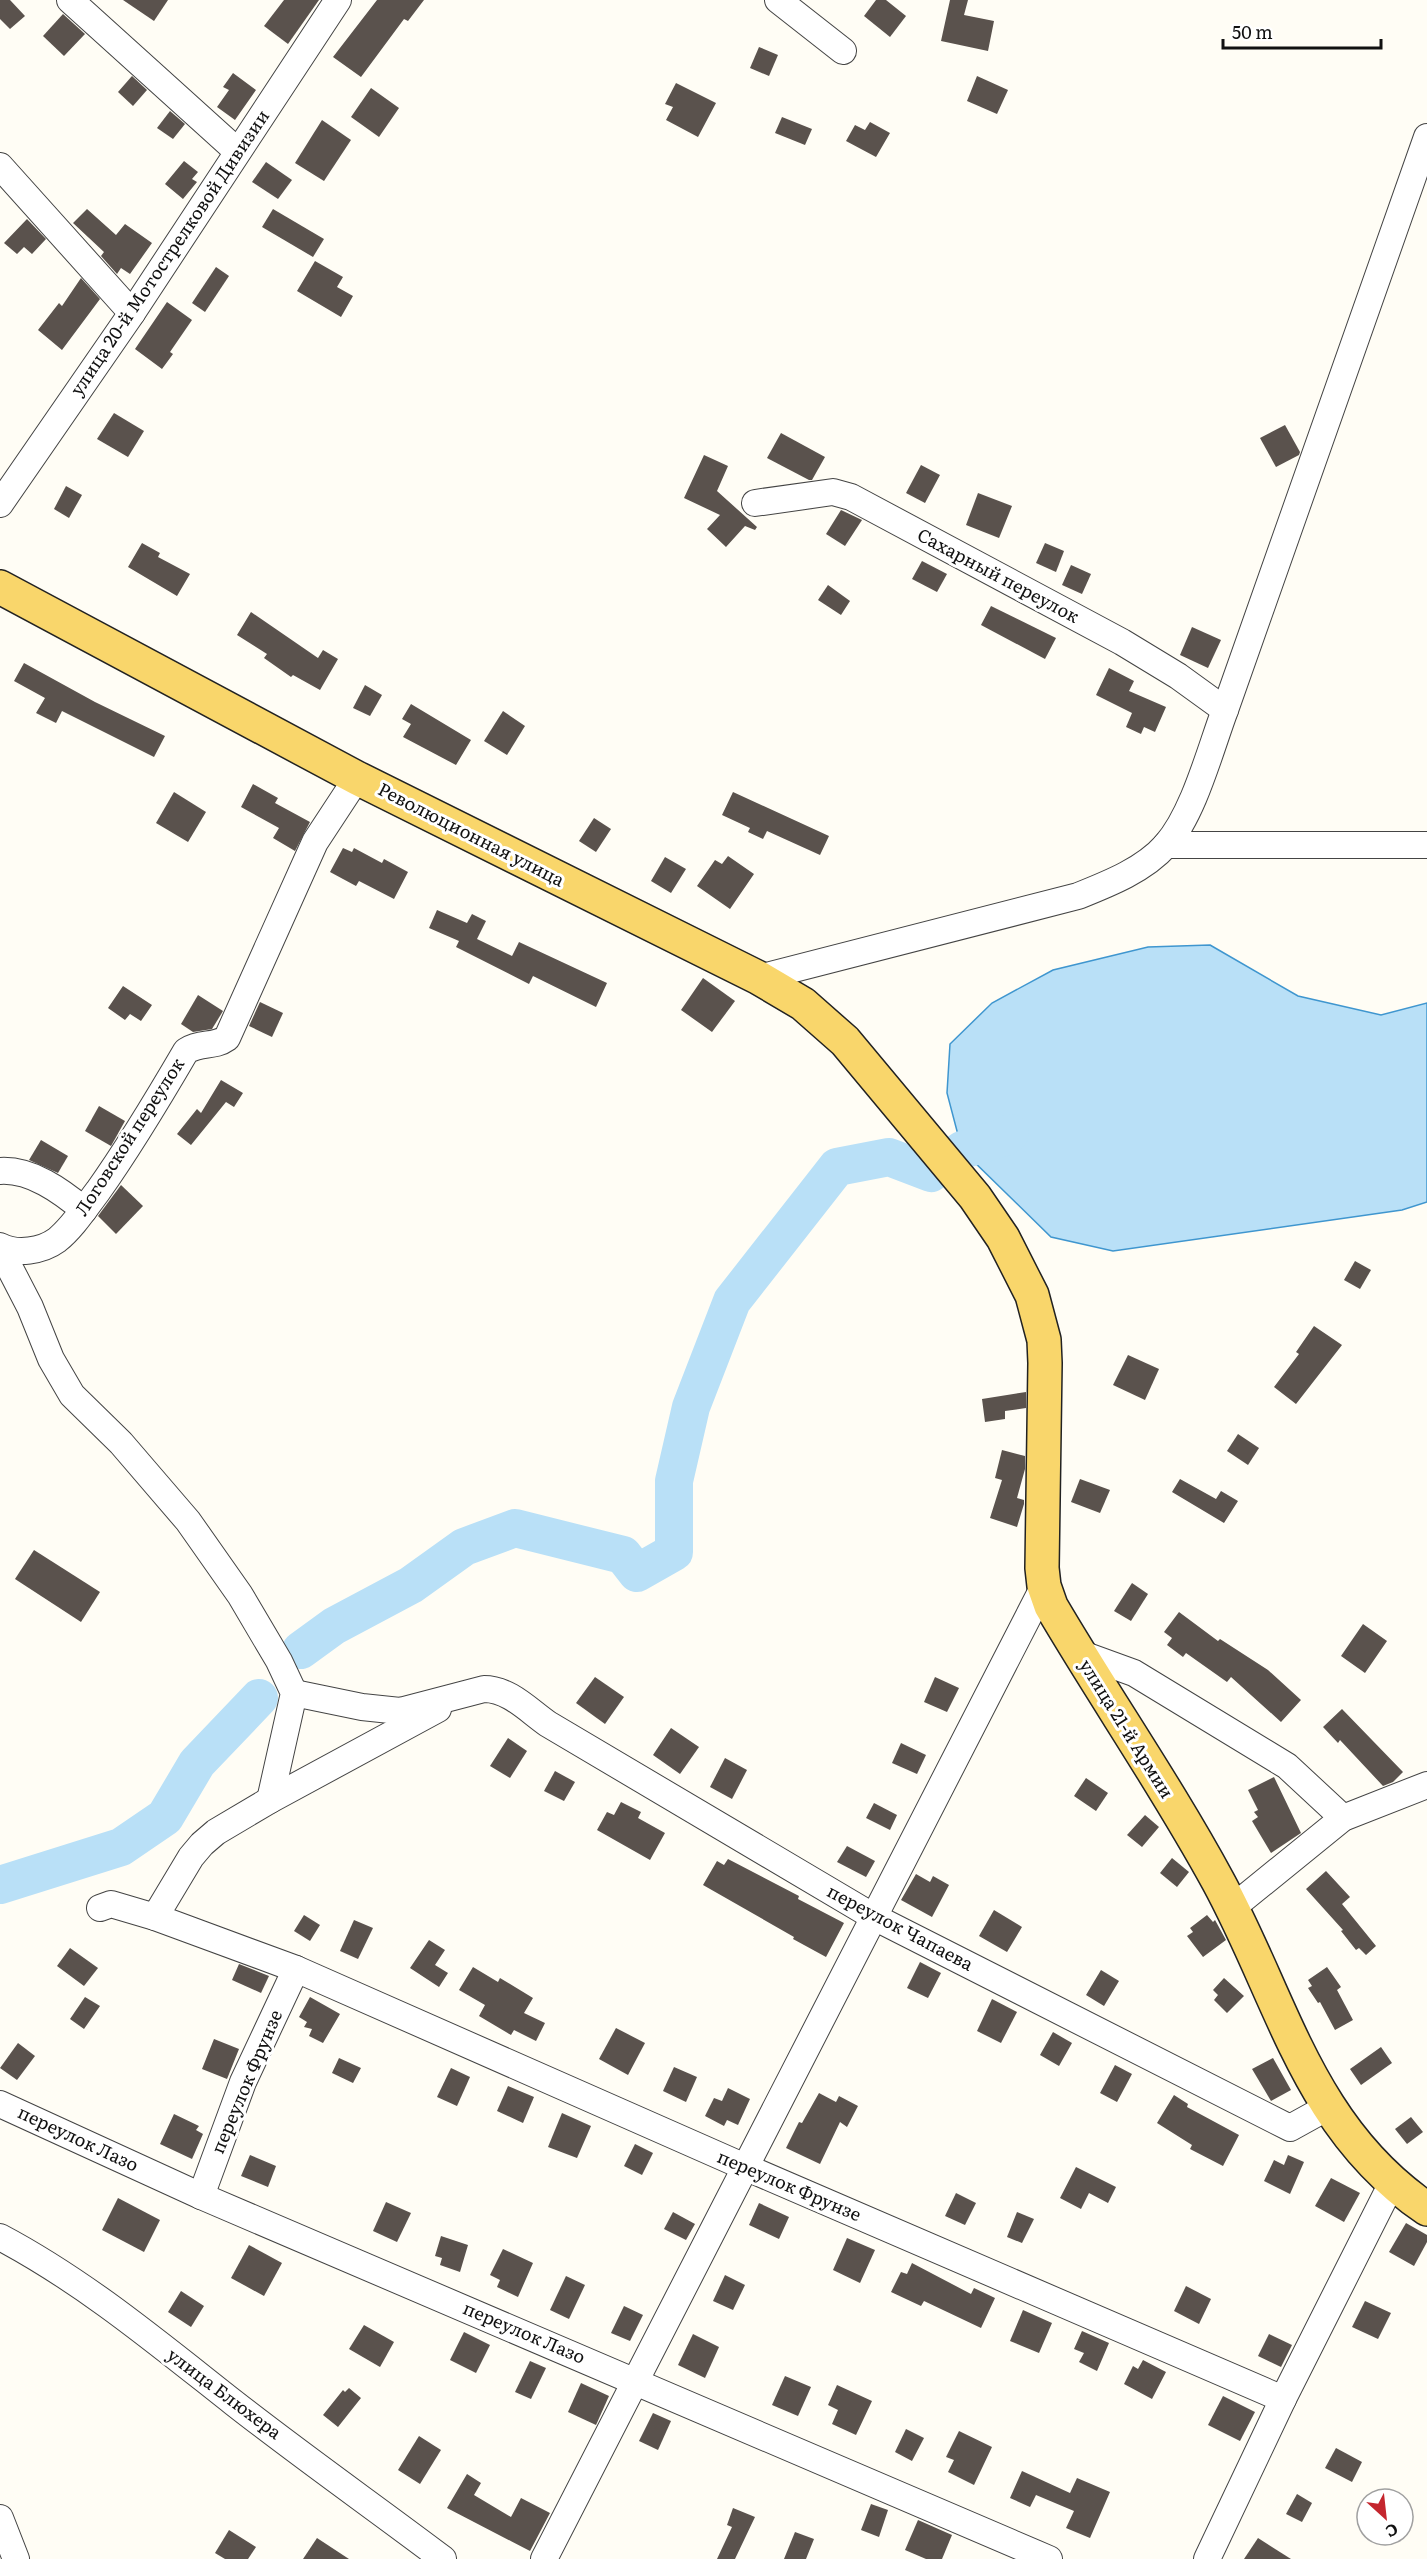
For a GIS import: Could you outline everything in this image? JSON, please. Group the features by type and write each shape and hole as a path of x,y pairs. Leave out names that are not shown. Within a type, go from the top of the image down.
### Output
{"main road":[{"name":"Революционная улица","path":"0,587 357,778 759,978 803,1004 831,1027 912,1119 975,1197"},
{"name":"улица 21-й Армии","path":"975,1197 1003,1238 1032,1295 1044,1340 1046,1390 1042,1533 1044,1586 1052,1605 1078,1653 1201,1851 1232,1908 1308,2074 1328,2107 1416,2196"}],"street":[{"path":"70,0 237,151"},
{"name":"улица 20-й Мотострелковой Дивизии","path":"0,504 132,313 338,0"},
{"path":"778,0 843,51"},
{"path":"759,978 1078,896 1127,873 1149,860 1166,845 1192,797 1225,710 1427,137"},
{"path":"0,166 132,313"},
{"name":"Сахарный переулок","path":"755,503 833,492 851,497 1122,642 1178,676 1225,710"},
{"name":"Логовской переулок","path":"0,1248 20,1251 42,1247 55,1241 84,1210 122,1156 186,1051 197,1044 217,1045 227,1038 315,842 357,778"},
{"path":"1166,845 1427,845"},
{"path":"0,1170 33,1177 64,1194 84,1210"},
{"path":"0,1248 30,1306 51,1359 72,1395 121,1443 188,1521 240,1595 294,1693 270,1800"},
{"path":"544,2559 1044,1586"},
{"path":"1078,1653 1134,1673 1287,1766 1343,1818"},
{"name":"переулок Чапаева","path":"457,1698 484,1689 496,1689 505,1693 548,1725 874,1917 1290,2128 1328,2107"},
{"path":"294,1693 362,1707 400,1711 457,1698"},
{"path":"155,1917 179,1874 202,1844 216,1832 270,1800 410,1727 457,1698"},
{"path":"1232,1908 1343,1818 1427,1785"},
{"name":"переулок Фрунзе","path":"100,1908 111,1904 155,1917 296,1969 745,2167 1283,2399"},
{"name":"переулок Фрунзе","path":"201,2196 243,2082 296,1969"},
{"name":"переулок Лазо","path":"0,2104 201,2196 1049,2559"},
{"path":"1206,2559 1283,2399 1416,2196"},
{"name":"улица Блюхера","path":"0,2237 27,2251 93,2293 239,2407 443,2559"},
{"path":"0,2518 16,2559"}],"water":[{"path":"1210,945 1298,996 1381,1015 1427,1003 1427,1202 1402,1210 1113,1251 1051,1237 962,1150 947,1093 950,1044 992,1003 1053,970 1148,947"}],"building":[{"path":"0,0 10,0 25,16 10,29 0,19"},
{"path":"123,0 168,0 154,21"},
{"path":"284,0 319,0 288,44 264,26"},
{"path":"377,0 424,0 408,21 404,19 361,77 333,57"},
{"path":"876,0 886,0 906,16 890,37 864,16"},
{"path":"950,0 968,0 964,15 994,21 988,51 941,41"},
{"path":"63,14 85,34 64,56 43,36"},
{"path":"759,47 778,55 769,76 750,68"},
{"path":"233,73 256,90 235,120 217,107 229,90 223,87"},
{"path":"132,76 147,90 133,106 118,92"},
{"path":"977,76 1008,90 997,114 967,101"},
{"path":"676,83 716,103 698,137 666,120 673,107 665,104"},
{"path":"371,88 399,108 379,137 351,117"},
{"path":"170,111 185,124 173,139 157,128"},
{"path":"782,117 812,129 805,145 775,133"},
{"path":"322,120 351,140 324,181 295,163"},
{"path":"870,122 890,133 876,157 846,141 855,125 865,130"},
{"path":"184,161 198,172 192,179 197,182 183,199 165,184"},
{"path":"266,162 292,180 278,199 252,182"},
{"path":"87,209 116,235 125,224 152,243 130,274 121,268 117,274 101,256 104,252 73,223"},
{"path":"273,209 324,239 313,257 262,227"},
{"path":"27,219 46,239 32,254 24,247 17,254 4,243"},
{"path":"315,261 343,277 337,287 353,296 341,317 297,291"},
{"path":"216,267 229,276 205,312 192,303"},
{"path":"81,278 100,299 62,350 38,330 59,303 62,306"},
{"path":"167,302 192,320 170,352 173,354 162,369 135,349"},
{"path":"114,413 144,431 128,457 97,439"},
{"path":"1285,425 1300,452 1299,455 1276,467 1260,438"},
{"path":"781,433 825,457 812,480 767,458"},
{"path":"704,455 728,466 717,491 757,527 755,530 745,526 726,547 707,529 720,515 684,498"},
{"path":"921,465 940,475 925,503 906,493"},
{"path":"66,486 82,495 69,518 54,509"},
{"path":"978,493 1012,506 999,538 966,525"},
{"path":"841,510 862,520 845,546 826,534"},
{"path":"142,543 160,553 158,557 190,574 177,596 128,567"},
{"path":"1045,543 1064,551 1056,572 1036,563"},
{"path":"922,561 947,574 937,592 912,579"},
{"path":"1071,565 1091,574 1082,594 1062,585"},
{"path":"828,585 850,601 841,615 818,600"},
{"path":"991,606 1056,638 1045,659 981,625"},
{"path":"251,612 318,658 323,650 338,659 320,690 293,675 291,677 264,658 267,654 237,635"},
{"path":"1192,627 1221,640 1208,668 1180,655"},
{"path":"24,663 95,702 165,736 154,757 62,711 56,723 36,713 45,698 14,681"},
{"path":"1109,668 1134,681 1129,691 1166,707 1155,732 1144,727 1141,734 1126,727 1132,713 1096,695"},
{"path":"365,685 382,695 370,716 353,708"},
{"path":"411,704 471,740 456,765 403,737 411,724 402,719"},
{"path":"503,711 525,726 507,755 484,741"},
{"path":"253,784 278,798 275,803 310,822 295,851 273,838 279,828 241,807"},
{"path":"174,792 206,812 188,842 156,823"},
{"path":"733,792 829,836 820,855 767,831 763,839 748,832 750,828 722,815"},
{"path":"594,818 611,829 596,852 579,841"},
{"path":"343,848 352,852 354,848 382,863 384,859 408,872 394,899 359,881 356,886 330,872"},
{"path":"728,856 754,874 730,909 697,886 715,860 722,864"},
{"path":"665,857 686,869 671,893 651,881"},
{"path":"437,910 467,923 472,914 486,921 477,939 512,956 519,942 607,983 596,1007 533,976 529,984 456,947 459,941 429,928"},
{"path":"703,978 735,1001 712,1032 681,1010"},
{"path":"123,986 152,1005 141,1021 130,1014 125,1020 108,1008"},
{"path":"198,995 223,1011 212,1029 193,1032 181,1024"},
{"path":"260,1002 283,1013 272,1037 249,1026"},
{"path":"221,1080 243,1093 234,1107 226,1102 191,1145 177,1134 197,1109 201,1113"},
{"path":"99,1106 125,1121 111,1146 85,1131"},
{"path":"41,1140 68,1156 58,1173 29,1160"},
{"path":"121,1185 143,1206 116,1234 98,1216"},
{"path":"1355,1261 1371,1270 1360,1289 1344,1280"},
{"path":"1314,1326 1342,1345 1296,1404 1274,1387 1299,1354 1296,1352"},
{"path":"1128,1355 1159,1369 1145,1400 1113,1385"},
{"path":"1026,1392 1026,1408 1005,1411 1005,1419 985,1422 982,1399"},
{"path":"1238,1434 1259,1448 1248,1465 1227,1451"},
{"path":"1002,1450 1025,1456 1025,1469 1017,1498 1024,1500 1024,1504 1017,1527 990,1518 1002,1480 995,1478"},
{"path":"1080,1479 1110,1490 1100,1513 1071,1502"},
{"path":"1180,1479 1216,1499 1221,1491 1238,1501 1224,1523 1172,1492"},
{"path":"34,1550 100,1592 81,1622 15,1579"},
{"path":"1132,1583 1148,1594 1131,1621 1114,1611"},
{"path":"1179,1612 1218,1641 1220,1639 1268,1670 1301,1700 1281,1722 1231,1677 1227,1682 1186,1653 1183,1657 1167,1645 1172,1638 1164,1632"},
{"path":"1363,1624 1387,1641 1365,1673 1341,1656"},
{"path":"595,1677 624,1697 605,1724 576,1703"},
{"path":"935,1677 959,1688 947,1712 924,1702"},
{"path":"1342,1709 1403,1772 1393,1782 1383,1786 1340,1740 1338,1743 1323,1727"},
{"path":"671,1728 699,1747 680,1774 653,1755"},
{"path":"508,1738 527,1751 510,1778 490,1766"},
{"path":"901,1743 926,1755 917,1774 892,1763"},
{"path":"725,1758 747,1770 732,1799 710,1787"},
{"path":"555,1771 575,1782 564,1801 544,1791"},
{"path":"1274,1777 1301,1833 1271,1853 1252,1821 1258,1817 1254,1812 1258,1810 1248,1790"},
{"path":"1086,1778 1108,1793 1096,1811 1074,1796"},
{"path":"621,1802 641,1812 638,1818 665,1833 650,1860 597,1830 607,1812 614,1815"},
{"path":"874,1803 897,1815 890,1830 866,1818"},
{"path":"1145,1815 1159,1827 1142,1847 1127,1835"},
{"path":"847,1846 875,1861 866,1877 837,1862"},
{"path":"1172,1858 1189,1872 1177,1887 1160,1873"},
{"path":"728,1859 799,1896 798,1899 844,1923 826,1957 703,1885 717,1861 724,1865"},
{"path":"1326,1871 1350,1897 1342,1904 1376,1946 1366,1955 1359,1948 1356,1950 1341,1931 1343,1930 1306,1889"},
{"path":"916,1874 930,1882 933,1876 949,1885 932,1917 901,1900"},
{"path":"994,1910 1022,1927 1007,1952 979,1936"},
{"path":"304,1915 320,1925 310,1941 294,1931"},
{"path":"1207,1915 1213,1922 1215,1920 1226,1940 1203,1957 1187,1936 1193,1932 1190,1928"},
{"path":"354,1920 373,1928 358,1959 340,1951"},
{"path":"429,1940 445,1950 435,1965 448,1973 439,1987 410,1968"},
{"path":"70,1948 98,1968 84,1986 57,1966"},
{"path":"920,1962 941,1973 928,1998 907,1988"},
{"path":"239,1964 269,1976 261,1993 232,1980"},
{"path":"473,1967 498,1982 500,1978 533,1998 524,2013 545,2023 536,2041 514,2030 511,2035 479,2016 485,2005 459,1990"},
{"path":"1327,1967 1341,1987 1337,1990 1353,2020 1335,2030 1320,2002 1318,2003 1308,1988 1312,1986 1308,1980"},
{"path":"1101,1970 1119,1981 1104,2006 1086,1995"},
{"path":"1224,1978 1244,1996 1227,2013 1214,2000 1218,1995 1213,1990"},
{"path":"85,1997 100,2006 84,2029 70,2019"},
{"path":"310,1997 340,2014 323,2043 309,2036 312,2029 304,2027 307,2022 299,2017"},
{"path":"992,1999 1017,2012 1001,2043 977,2031"},
{"path":"616,2028 645,2043 628,2075 599,2059"},
{"path":"1053,2032 1072,2043 1059,2066 1040,2055"},
{"path":"214,2039 239,2049 227,2079 202,2069"},
{"path":"18,2043 35,2056 17,2080 0,2068"},
{"path":"1381,2047 1392,2063 1361,2085 1350,2069"},
{"path":"339,2058 361,2068 353,2083 332,2073"},
{"path":"1273,2058 1291,2090 1271,2101 1252,2069"},
{"path":"1115,2065 1132,2074 1117,2102 1100,2093"},
{"path":"674,2067 697,2077 686,2102 663,2091"},
{"path":"451,2068 470,2077 457,2106 437,2097"},
{"path":"508,2086 534,2097 523,2123 497,2111"},
{"path":"728,2088 750,2099 738,2125 727,2120 724,2126 705,2116 714,2098 722,2101"},
{"path":"819,2093 836,2102 839,2096 858,2106 847,2127 840,2122 820,2164 786,2148 799,2122 802,2123"},
{"path":"1174,2095 1188,2104 1187,2107 1239,2135 1223,2166 1190,2149 1192,2145 1157,2123"},
{"path":"562,2113 591,2126 577,2158 548,2147"},
{"path":"174,2114 199,2126 196,2130 203,2134 192,2159 160,2144"},
{"path":"1411,2117 1423,2132 1407,2144 1395,2129"},
{"path":"635,2144 653,2153 642,2175 624,2166"},
{"path":"250,2155 276,2166 268,2187 241,2176"},
{"path":"1288,2155 1304,2162 1290,2194 1264,2181 1274,2160 1284,2165"},
{"path":"1076,2167 1116,2187 1108,2203 1089,2193 1081,2209 1060,2198"},
{"path":"1331,2178 1360,2193 1344,2222 1315,2206"},
{"path":"956,2193 976,2203 965,2225 945,2216"},
{"path":"118,2198 160,2220 144,2252 102,2230"},
{"path":"386,2202 411,2213 397,2242 373,2231"},
{"path":"759,2203 789,2217 779,2239 749,2225"},
{"path":"673,2212 695,2224 686,2240 664,2229"},
{"path":"1017,2212 1034,2219 1022,2243 1007,2237"},
{"path":"1406,2223 1427,2235 1427,2242 1414,2266 1389,2252"},
{"path":"441,2236 468,2245 460,2272 440,2265 442,2258 435,2256"},
{"path":"847,2238 875,2250 860,2283 833,2270"},
{"path":"249,2245 282,2263 264,2296 231,2278"},
{"path":"503,2249 533,2263 518,2297 497,2287 500,2280 490,2275"},
{"path":"912,2263 971,2294 974,2288 995,2298 981,2328 924,2301 921,2306 891,2292 901,2272 907,2274"},
{"path":"725,2275 745,2285 733,2310 713,2301"},
{"path":"566,2276 585,2285 569,2319 550,2310"},
{"path":"1186,2286 1211,2299 1199,2324 1174,2311"},
{"path":"181,2291 204,2306 191,2327 168,2312"},
{"path":"1365,2301 1391,2313 1378,2339 1352,2327"},
{"path":"624,2306 643,2315 630,2341 611,2333"},
{"path":"1023,2310 1052,2323 1039,2353 1010,2341"},
{"path":"364,2325 394,2342 380,2367 349,2349"},
{"path":"1082,2331 1109,2343 1097,2371 1079,2362 1084,2353 1074,2349"},
{"path":"464,2332 490,2345 476,2373 450,2360"},
{"path":"693,2334 719,2347 705,2378 678,2365"},
{"path":"1269,2334 1292,2345 1281,2367 1258,2356"},
{"path":"1143,2360 1166,2372 1152,2399 1124,2384 1133,2366 1138,2369"},
{"path":"530,2361 546,2368 531,2399 515,2392"},
{"path":"785,2376 811,2387 798,2416 772,2405"},
{"path":"581,2383 609,2396 596,2425 568,2412"},
{"path":"837,2385 872,2401 856,2435 832,2424 838,2410 828,2405"},
{"path":"349,2388 361,2398 338,2427 323,2415 343,2390 345,2392"},
{"path":"1223,2396 1255,2412 1240,2441 1208,2425"},
{"path":"653,2413 671,2421 658,2450 639,2441"},
{"path":"906,2429 924,2438 912,2461 895,2452"},
{"path":"959,2431 992,2447 974,2485 948,2472 954,2460 946,2457"},
{"path":"419,2436 441,2450 420,2484 398,2470"},
{"path":"1336,2448 1362,2462 1352,2482 1325,2468"},
{"path":"1022,2471 1070,2493 1077,2478 1110,2492 1090,2538 1066,2528 1074,2511 1036,2495 1030,2507 1010,2498"},
{"path":"467,2474 481,2483 474,2495 511,2517 521,2498 550,2513 530,2551 447,2508"},
{"path":"1297,2494 1312,2503 1302,2522 1286,2514"},
{"path":"871,2504 888,2510 879,2537 861,2530"},
{"path":"733,2508 755,2517 735,2559 717,2559 732,2527 727,2525"},
{"path":"918,2520 952,2535 942,2559 926,2559 905,2550"},
{"path":"229,2530 256,2547 248,2559 225,2559 215,2553"},
{"path":"795,2532 814,2539 806,2559 784,2559"},
{"path":"317,2538 349,2559 303,2559"},
{"path":"1258,2538 1291,2559 1244,2559"}],"waterway":[{"path":"301,1650 334,1626 411,1585 464,1547 515,1528 623,1555 637,1573 674,1552 674,1481 691,1407 732,1301 837,1167 889,1157 931,1173 962,1150 1005,1137 1010,1133"},
{"path":"0,1885 121,1847 165,1817 197,1763 259,1698"}]}
